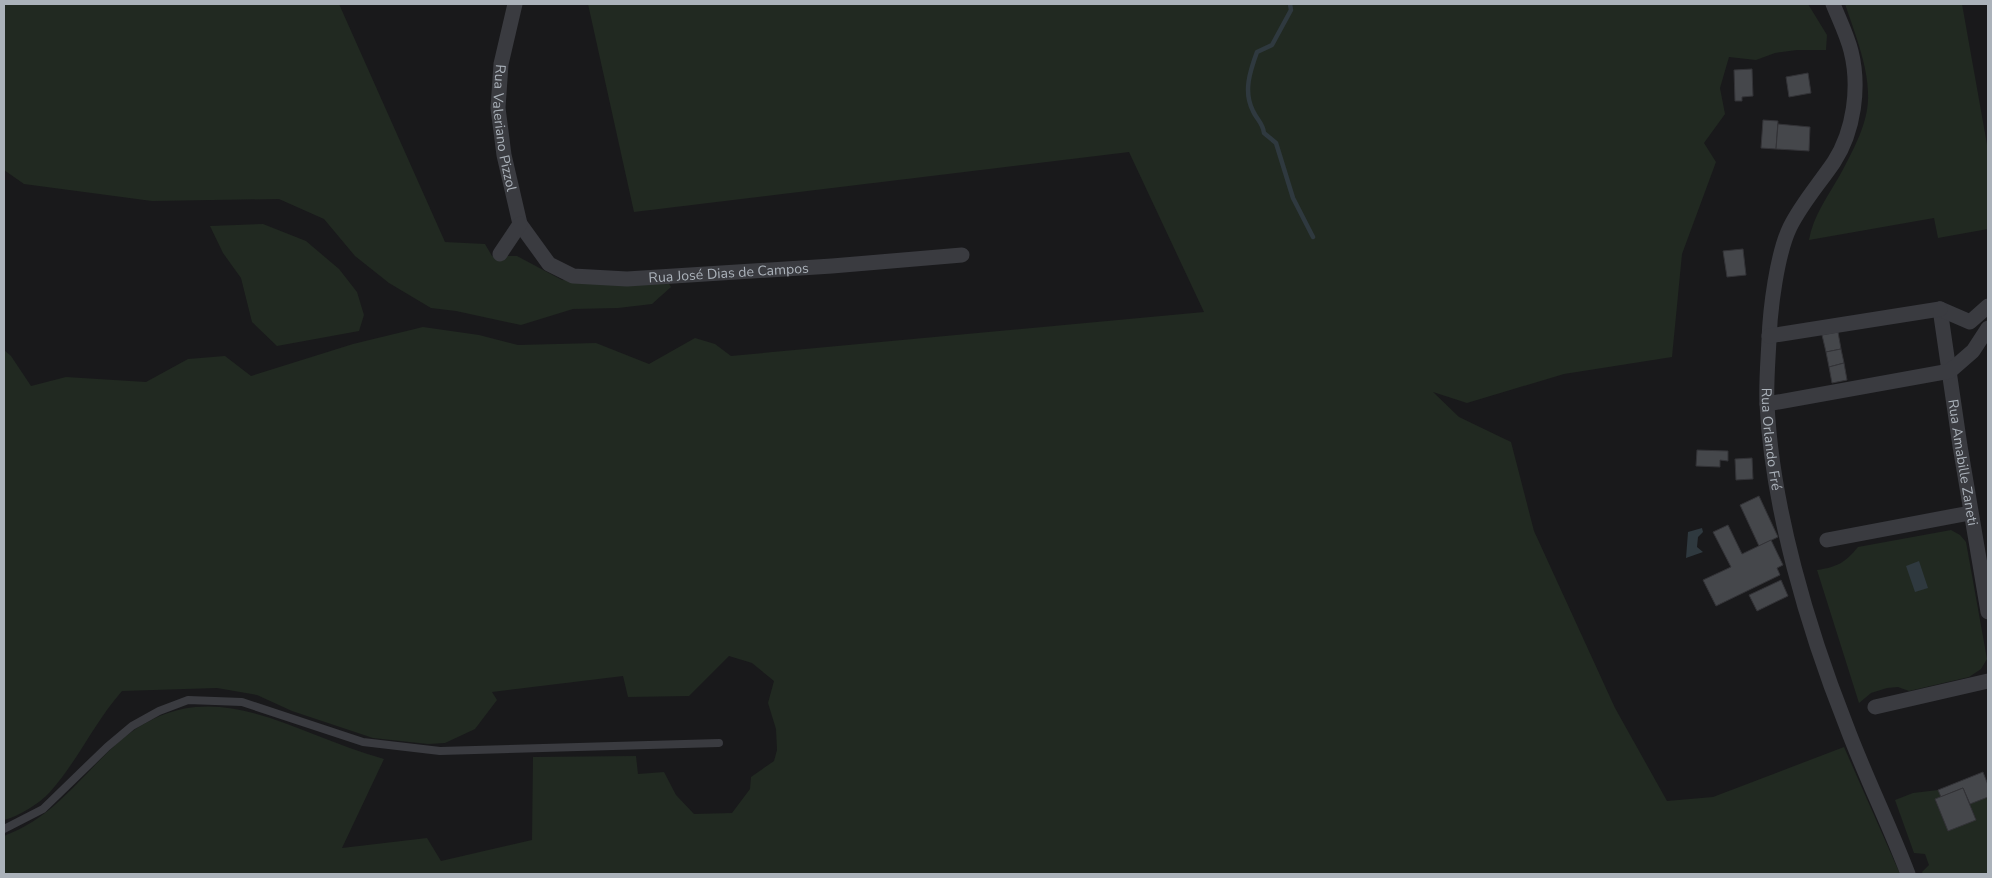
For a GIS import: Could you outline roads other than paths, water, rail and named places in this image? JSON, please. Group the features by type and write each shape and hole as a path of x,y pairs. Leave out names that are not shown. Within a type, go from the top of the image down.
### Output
{"street":[{"name":"Rua Valeriano Pizzol","path":"515,4 501,64 498,108 504,155 520,224"},
{"name":"Rua Orlando Fré","path":"1833,4 1851,51 1856,77 1850,124 1835,160 1804,202 1789,229 1775,287 1769,336 1767,404 1775,472 1788,539 1807,612 1823,664 1846,727 1908,874"},
{"path":"500,254 520,224"},
{"name":"Rua José Dias de Campos","path":"520,224 549,264 572,276 627,279 832,266 962,254"},
{"path":"1769,336 1940,309 1970,322 1988,306"},
{"name":"Rua Amabille Zaneti","path":"1940,309 1970,513 1988,612"},
{"path":"1767,404 1950,371 1974,351 1988,328"},
{"path":"1827,540 1970,513"},
{"path":"1875,707 1988,681"}],"lane":[{"path":"4,829 44,809 107,747 132,726 167,707 188,700 242,702 363,742 440,752 719,743"}],"waterway":[{"path":"1290,4 1291,10 1272,45 1257,52 1250,74 1248,96 1264,133 1276,143 1293,198 1313,237"}]}
